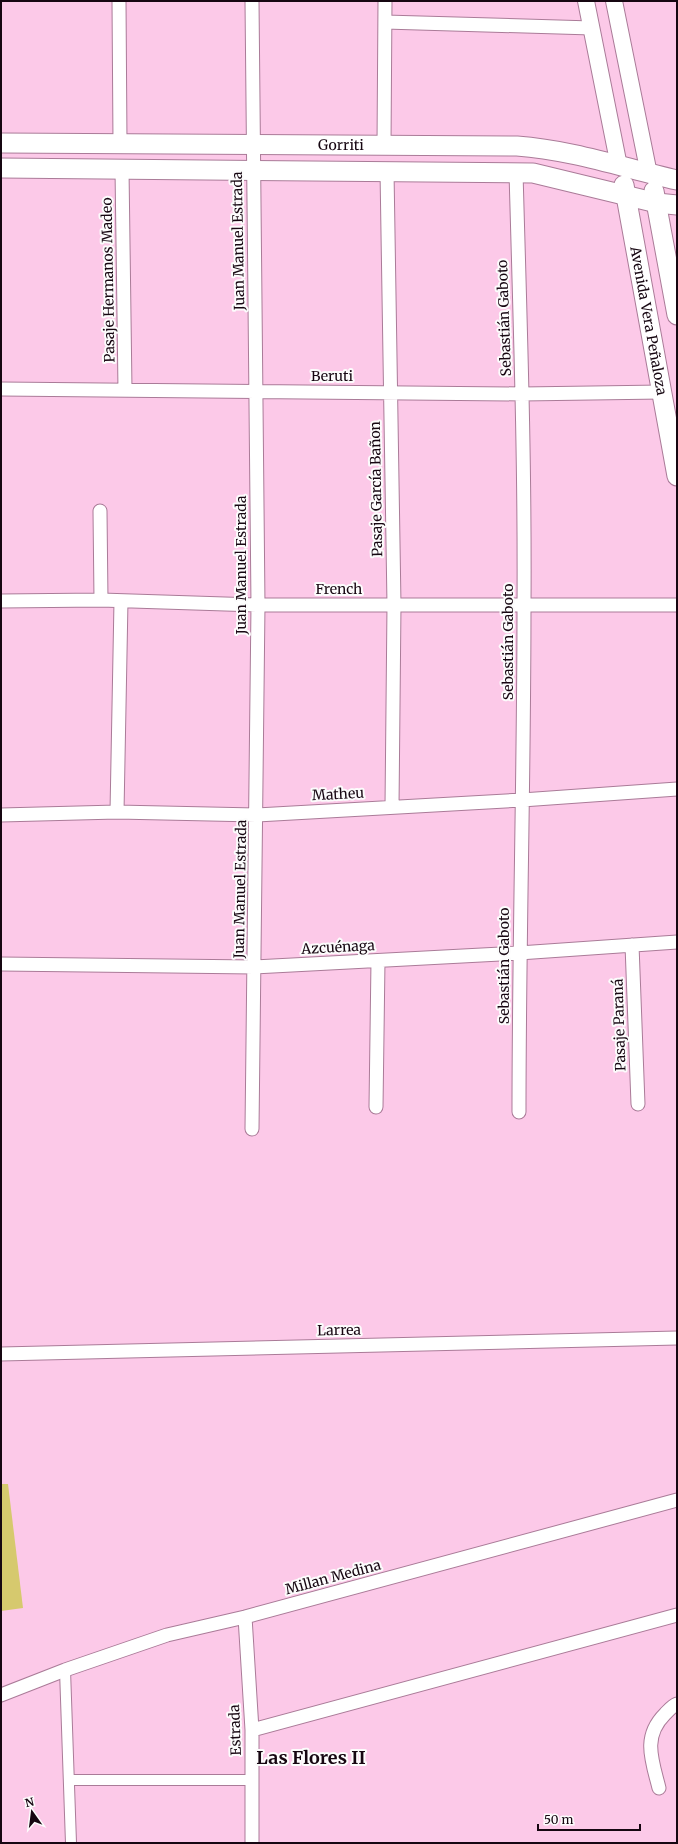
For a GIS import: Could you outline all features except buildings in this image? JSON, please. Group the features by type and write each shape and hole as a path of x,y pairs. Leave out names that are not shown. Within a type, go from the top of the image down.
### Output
{"main road":[{"name":"Gorriti","path":"1,143 252,144 546,148 677,180"},
{"name":"Avenida Vera Peñaloza","path":"619,166 627,196 677,476"},
{"name":"Gorriti","path":"1,168 516,172 533,173 656,203 677,205"},
{"name":"Avenida Vera Peñaloza","path":"649,174 656,203 677,316"}],"street":[{"path":"119,1 120,143"},
{"name":"Juan Manuel Estrada","path":"252,1 252,144 258,605 257,815 252,1129"},
{"path":"384,146 385,1"},
{"path":"586,1 619,166"},
{"path":"614,1 649,174"},
{"path":"385,22 592,28"},
{"name":"Pasaje Hermanos Madeo","path":"122,169 125,390"},
{"name":"Pasaje García Bañon","path":"387,171 394,605 392,807"},
{"name":"Sebastián Gaboto","path":"516,172 522,394 524,605 519,954 519,1112"},
{"name":"Beruti","path":"1,389 522,394 662,392"},
{"path":"100,511 101,600"},
{"name":"French","path":"1,601 101,600 258,605 677,605"},
{"path":"117,812 120,601"},
{"name":"Matheu","path":"1,815 117,812 257,815 522,800 677,789"},
{"name":"Azcuénaga","path":"1,964 254,967 519,954 677,942"},
{"name":"Pasaje Paraná","path":"632,945 638,1104"},
{"path":"376,1107 378,961"},
{"name":"Larrea","path":"1,1354 677,1338"},
{"name":"Millan Medina","path":"1,1695 65,1670 167,1635 245,1617 676,1504"},
{"path":"252,1730 677,1615"},
{"name":"Estrada","path":"245,1617 252,1730 252,1843"},
{"path":"65,1670 71,1843"},
{"path":"659,1788 651,1756 650,1741 658,1722 677,1704"},
{"path":"69,1780 252,1780"}],"shaded area":[{"path":"1,1484 8,1484 23,1608 1,1611"}],"district":[{"name":"Las Flores II","path":"311,1758"}]}
